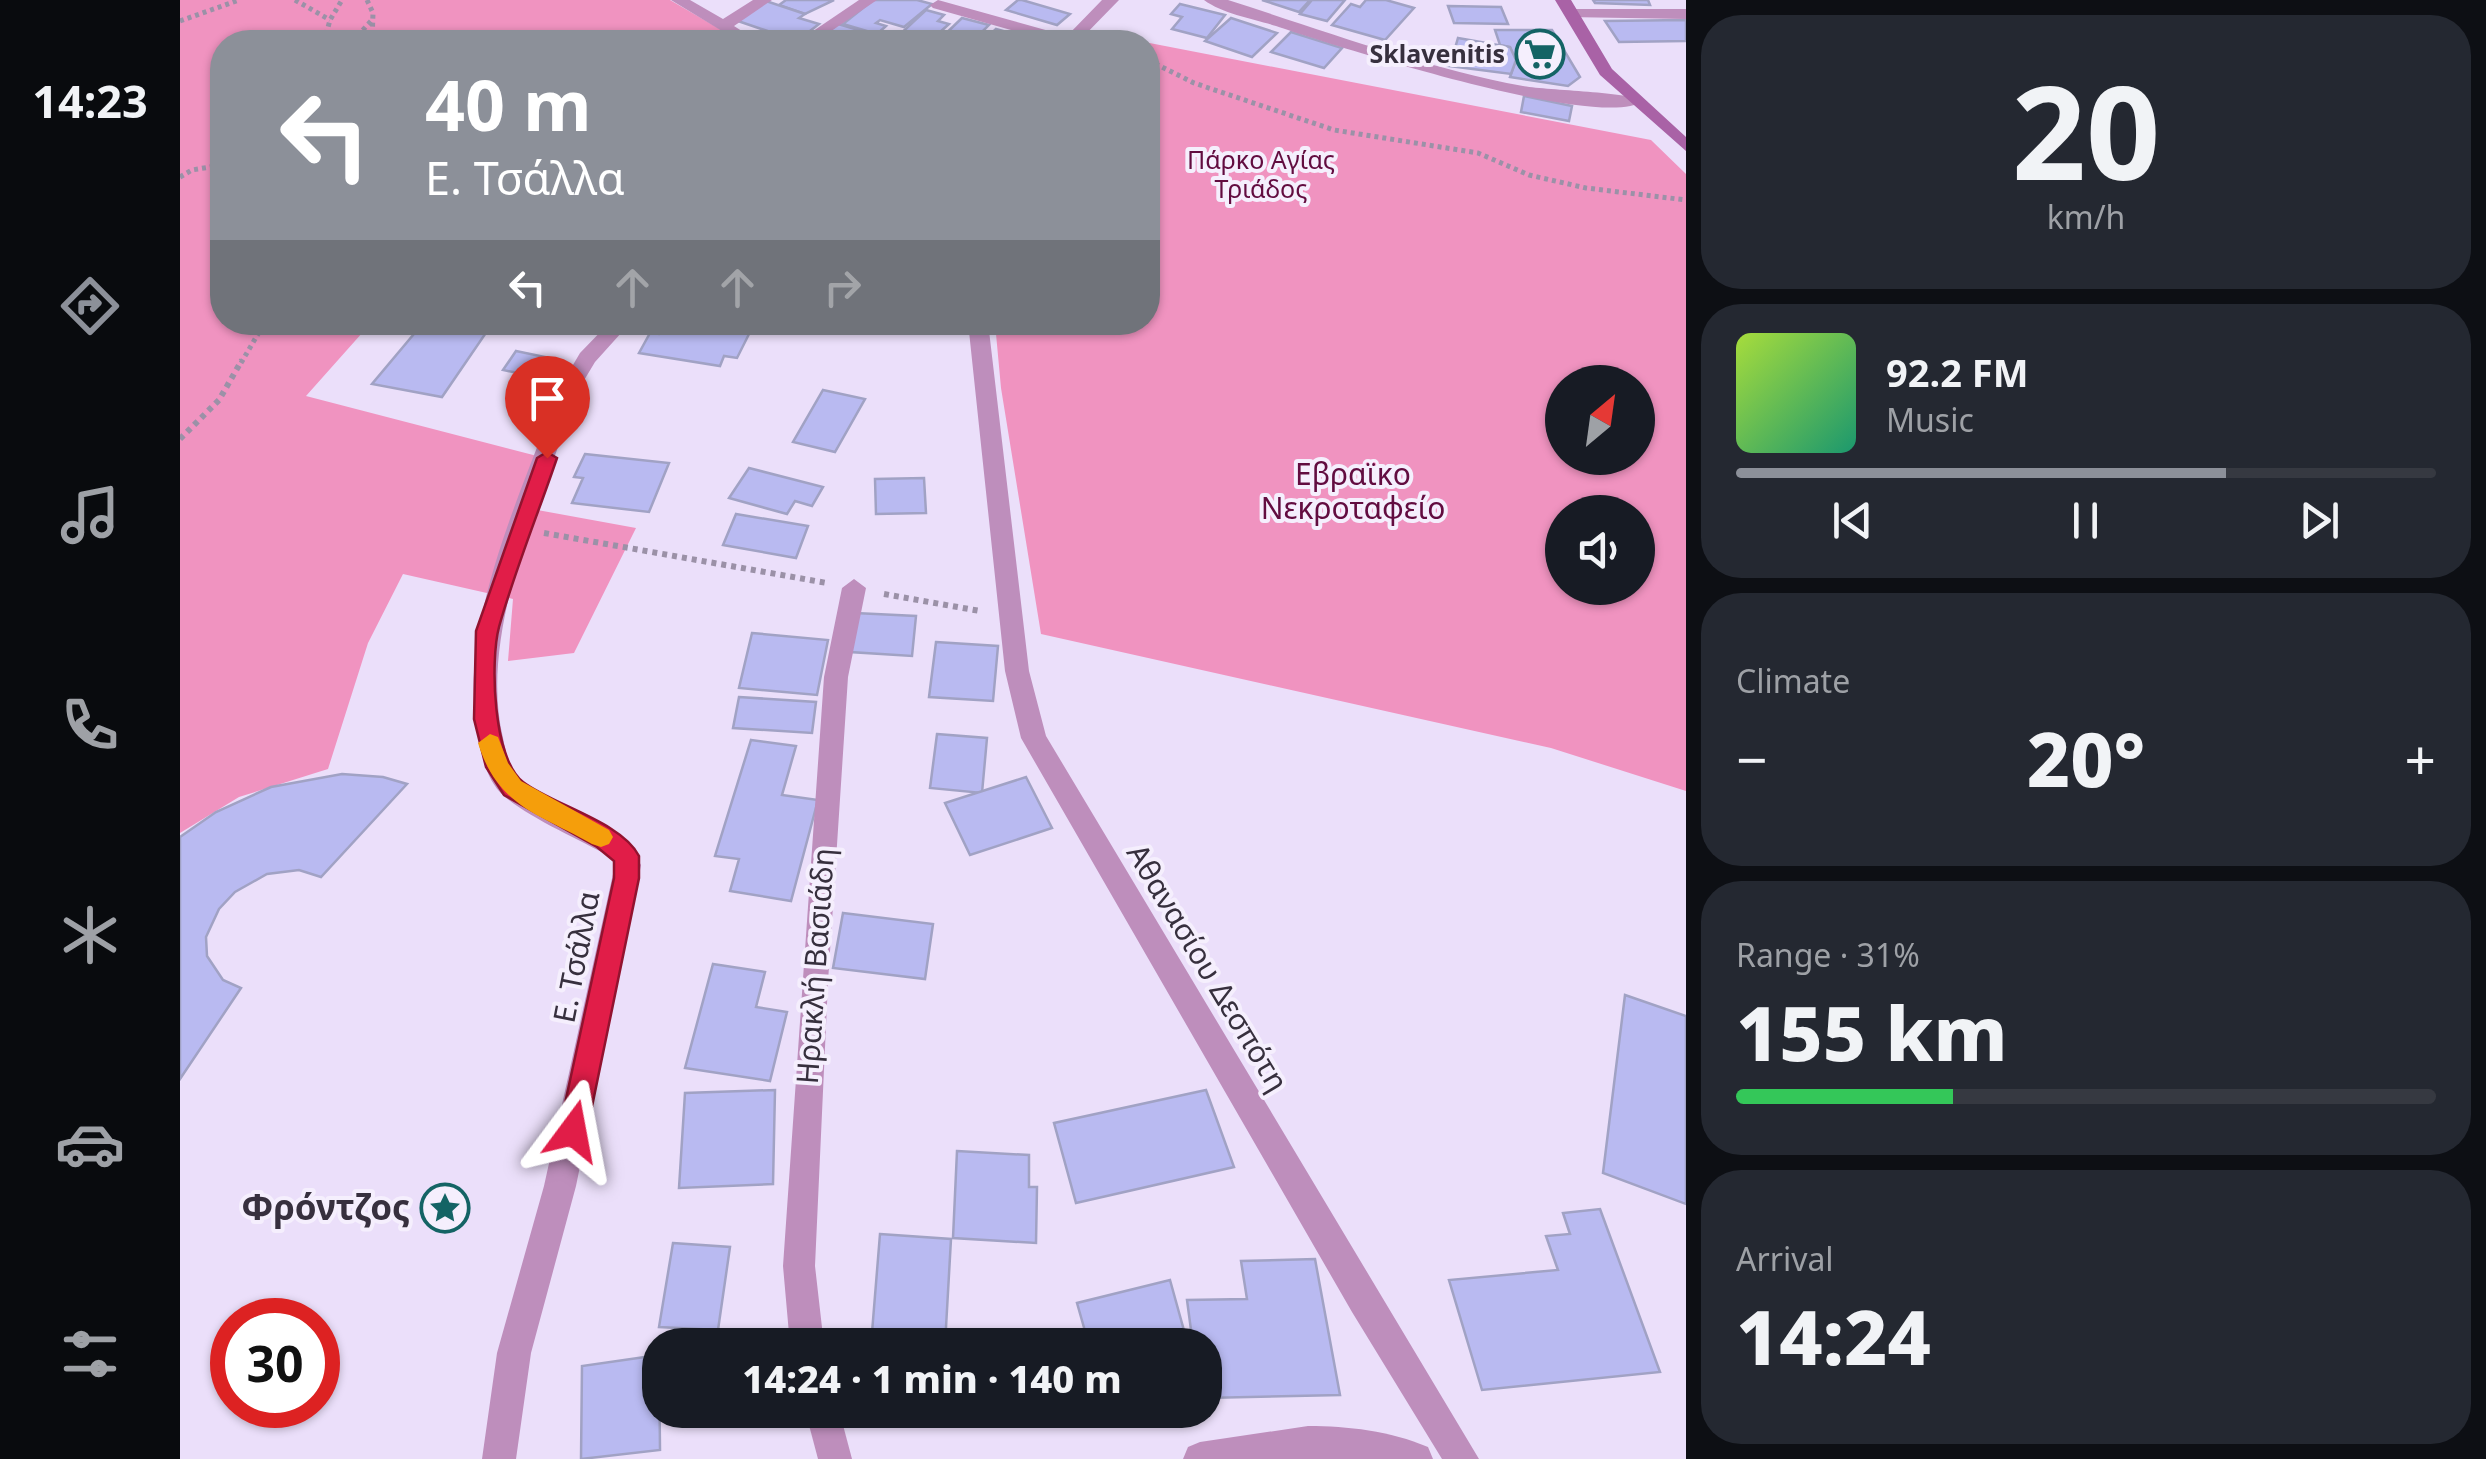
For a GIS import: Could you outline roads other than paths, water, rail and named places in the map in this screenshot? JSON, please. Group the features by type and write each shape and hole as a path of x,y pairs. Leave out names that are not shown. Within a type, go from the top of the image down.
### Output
{"main road":[{"path":"1567,7 1597,61 1686,146"}],"street":[{"path":"679,0 730,30"},
{"path":"723,26 764,0"},
{"path":"823,30 869,0"},
{"path":"1081,30 1110,0"},
{"path":"1212,0 1463,78 1567,96 1635,101"},
{"path":"938,4 1028,30"},
{"path":"1567,7 1686,14"},
{"name":"Ε. Τσάλλα","path":"500,1459 514,1353 560,1186 628,865 620,849 512,788 497,767 486,719 487,631 578,371 610,335"},
{"name":"Αθανασίου Δεσπότη","path":"979,335 1010,616 1023,704 1040,750 1462,1459"},
{"name":"Ηρακλή Βασιάδη","path":"806,1328 800,1266 813,1002 836,677 854,588"},
{"path":"827,1428 835,1459"},
{"path":"1200,1459 1290,1442 1336,1442 1416,1459"}],"place":[{"name":"Sklavenitis","path":"1540,54"},
{"name":"Φρόντζος","path":"445,1208"}],"park label":[{"name":"Πάρκο Αγίας Τριάδος","path":"1261,174"},
{"name":"Εβραϊκο Νεκροταφείο","path":"1353,492"}]}
